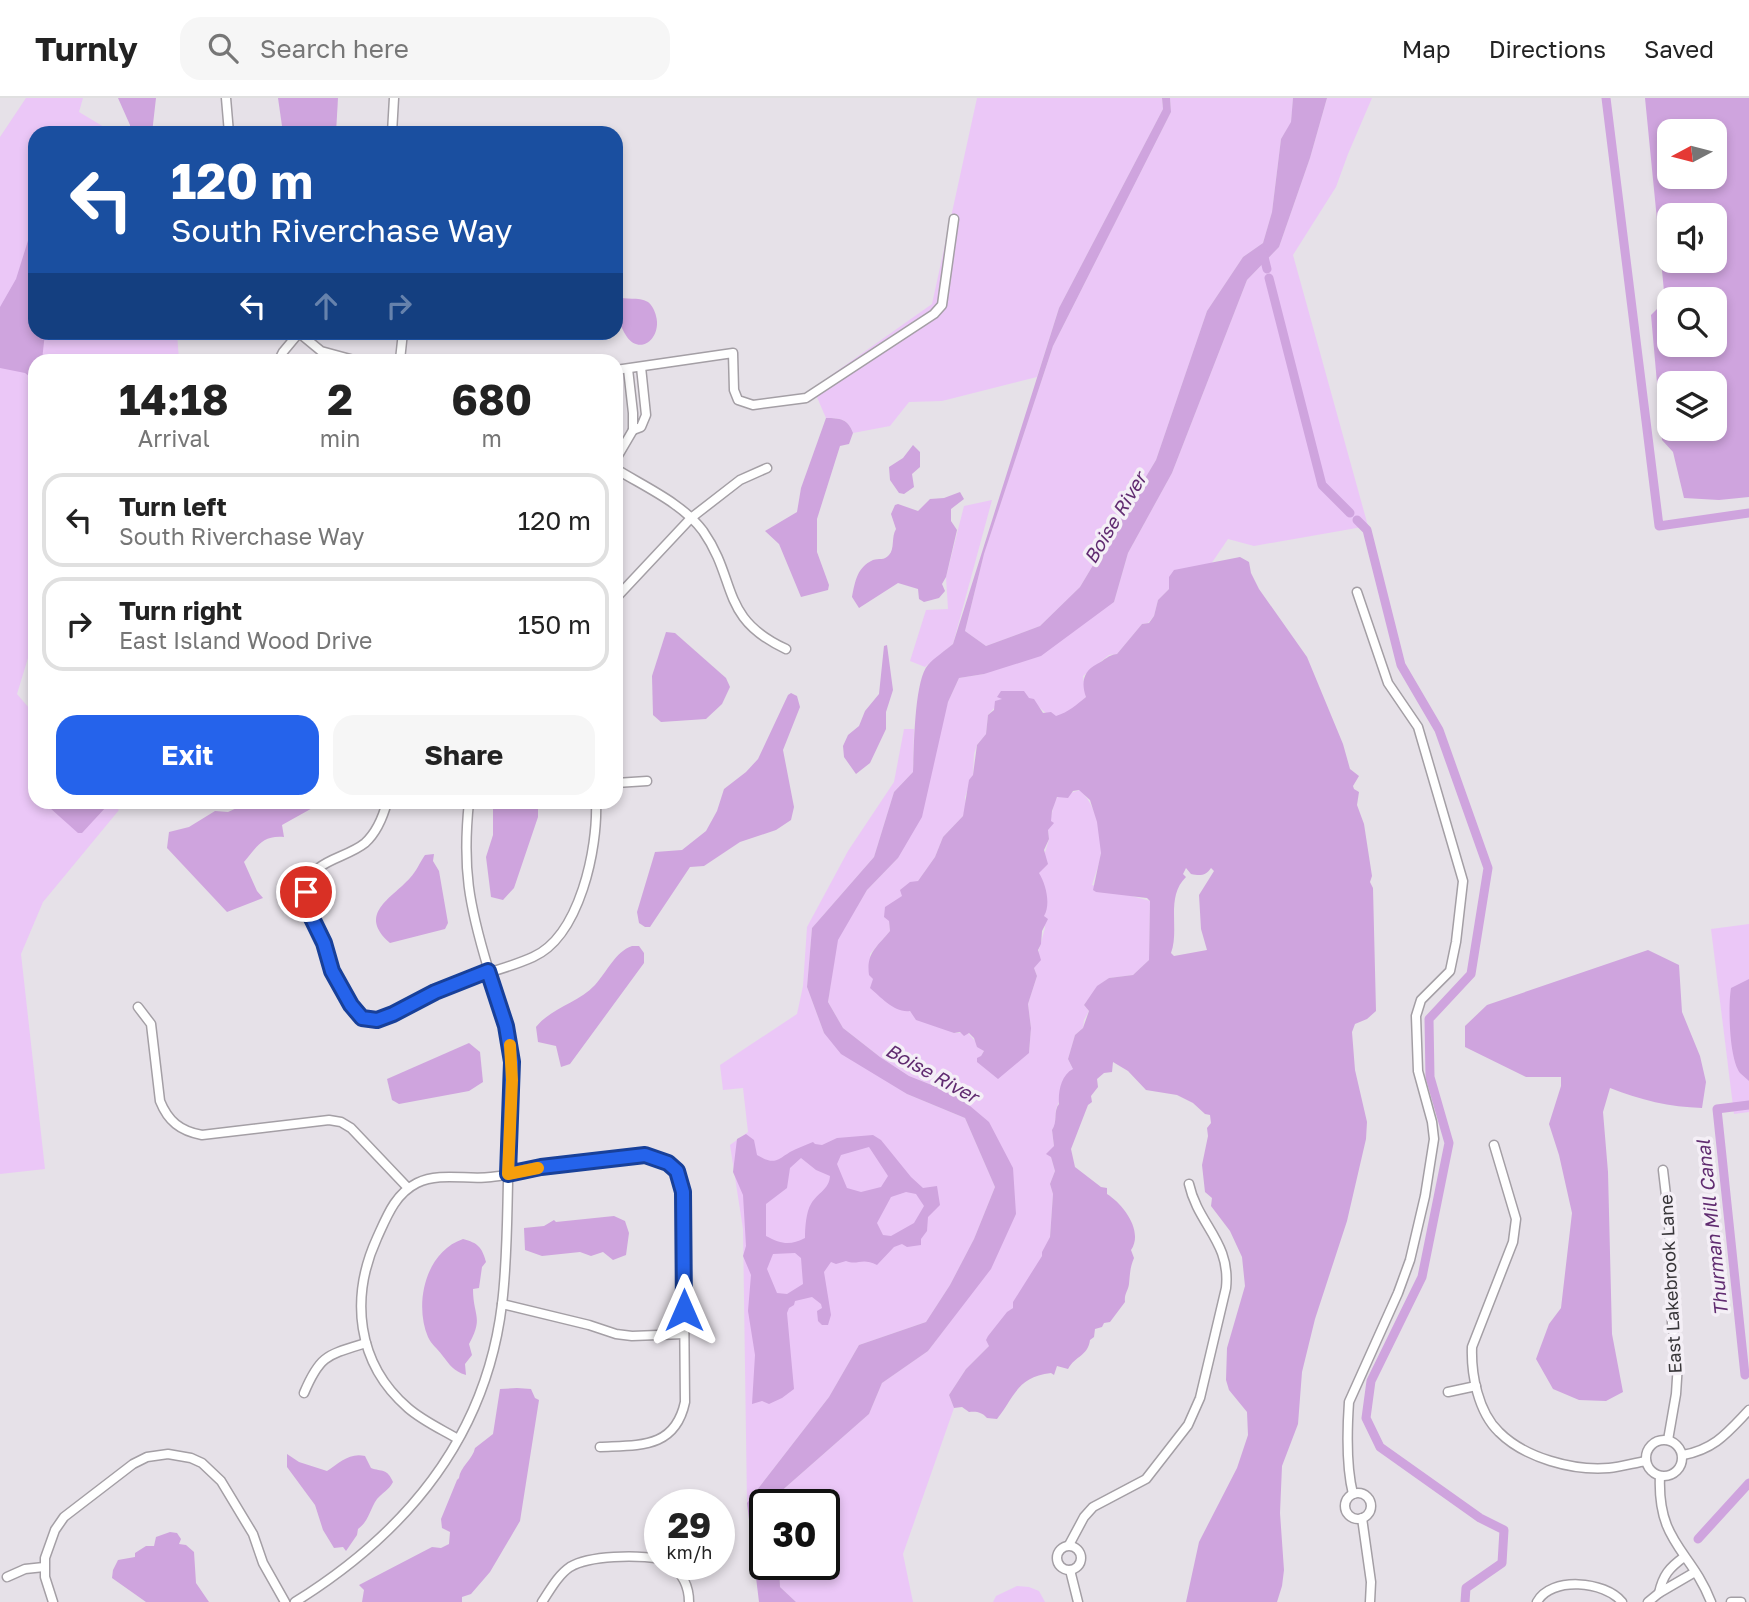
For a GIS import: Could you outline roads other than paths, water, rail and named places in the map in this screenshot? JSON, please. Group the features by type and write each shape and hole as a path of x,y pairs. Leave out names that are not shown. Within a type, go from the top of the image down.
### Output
{"street":[{"path":"226,98 228,126"},
{"path":"392,126 394,98"},
{"path":"623,369 733,353 734,390 738,400 753,405 806,398 934,314 942,305 954,219"},
{"path":"282,354 292,340"},
{"path":"307,340 321,351 332,354"},
{"path":"633,430 641,427 646,415 641,367"},
{"path":"623,447 633,430 628,369"},
{"path":"623,591 691,518 740,480 767,468"},
{"path":"623,473 691,518 712,546 743,619 755,632 786,649"},
{"path":"1353,1494 1350,1484 1349,1402 1410,1260 1433,1157 1432,1122 1418,1071 1416,1016 1421,1000 1450,971 1463,881 1418,727 1388,683 1357,592"},
{"path":"623,783 647,781"},
{"path":"384,809 376,831 355,849 312,872 306,892 307,908 324,943 332,971 351,1005 362,1018 377,1020 435,992 488,971 534,957 549,947 561,933 589,869 595,836 596,809"},
{"path":"295,1602 346,1568 388,1532 425,1490 458,1438 488,1367 502,1304 506,1269 511,1055 502,1008 488,971 473,914 466,874 468,809"},
{"path":"138,1007 151,1024 160,1101 174,1124 187,1132 202,1135 320,1121 341,1122 351,1128 408,1188"},
{"path":"1494,1145 1516,1219 1513,1242 1472,1347 1471,1363 1483,1408 1497,1431 1536,1455 1582,1467 1608,1468 1646,1461"},
{"path":"458,1438 421,1418 399,1400 382,1377 366,1343 360,1303 366,1265 389,1212 399,1196 408,1188 430,1178 487,1178 541,1167 645,1155 661,1159 677,1171 683,1192 685,1402 676,1426 664,1437 650,1443 600,1447"},
{"name":"East Lakebrook Lane","path":"1663,1170 1669,1221 1670,1298 1678,1363 1668,1440"},
{"path":"1069,1545 1076,1548 1082,1556 1079,1566 1070,1570 1062,1568 1057,1558 1062,1548 1069,1545 1084,1517 1093,1507 1146,1479 1188,1425 1200,1398 1228,1270 1223,1252 1197,1209 1189,1184"},
{"path":"502,1304 616,1334 684,1334"},
{"path":"304,1393 320,1362 335,1352 366,1343"},
{"path":"1448,1392 1476,1386"},
{"path":"1683,1455 1703,1451 1718,1442 1749,1410"},
{"path":"1662,1440 1678,1445 1683,1455 1677,1472 1666,1477 1651,1471 1646,1461 1651,1445 1662,1440"},
{"path":"53,1602 44,1567 48,1543 64,1517 133,1464 158,1454 175,1454 202,1463 220,1480 253,1534 263,1563 285,1602"},
{"path":"1660,1476 1661,1513 1668,1531 1704,1585 1711,1602"},
{"path":"1361,1493 1370,1501 1370,1509 1362,1518 1354,1518 1347,1513 1345,1504 1353,1494 1361,1493"},
{"path":"1362,1518 1371,1583 1370,1602"},
{"path":"542,1602 558,1577 570,1567 583,1562 644,1557"},
{"path":"1659,1593 1662,1579 1669,1567 1684,1557"},
{"path":"6,1577 24,1569 44,1567"},
{"path":"1070,1570 1078,1602"},
{"path":"1648,1602 1695,1572"},
{"path":"684,1580 689,1602"},
{"path":"1537,1602 1544,1592 1553,1587 1585,1586 1608,1591 1622,1602"},
{"path":"1731,1602 1741,1602"}],"waterway":[{"path":"1606,98 1659,526 1749,513"},
{"path":"1263,253 1267,269"},
{"path":"1269,278 1322,485 1350,513"},
{"path":"1357,520 1367,530 1401,665 1439,730 1488,868 1471,974 1429,1019 1430,1077 1449,1143 1422,1277 1371,1381 1366,1418 1380,1447 1480,1518 1504,1530 1502,1563 1466,1588 1465,1602"},
{"name":"Thurman Mill Canal","path":"1745,1375 1717,1109 1749,1105"},
{"name":"Thurman Mill Canal","path":"1698,1539 1749,1483"}],"water label":[{"name":"Boise River","path":"1115,518"},
{"name":"Boise River","path":"932,1073"}]}
